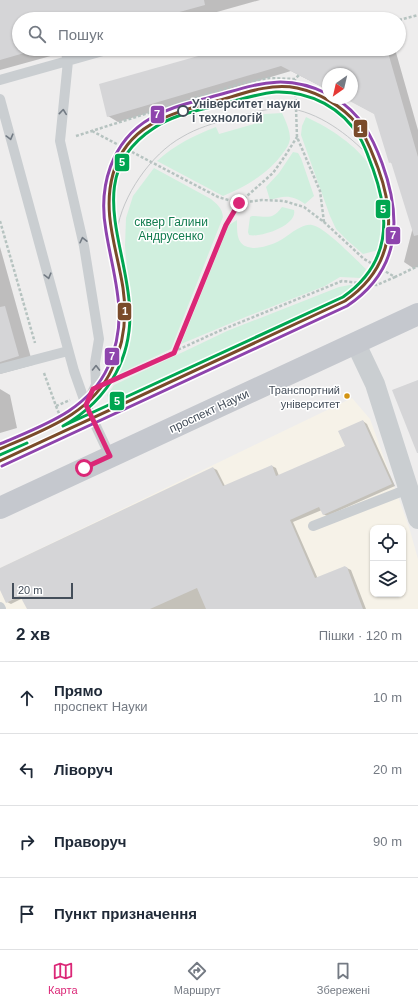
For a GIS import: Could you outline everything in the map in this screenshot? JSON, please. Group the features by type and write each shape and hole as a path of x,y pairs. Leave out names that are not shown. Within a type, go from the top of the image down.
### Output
{"main road":[{"name":"проспект Науки","path":"0,508 418,314"}],"street":[{"path":"356,344 375,384 418,519"}],"lane":[{"path":"67,56 68,61 60,141 84,246 99,339 96,363 96,385 86,405"},
{"path":"0,80 86,56"},
{"path":"0,99 68,351 86,405 110,456"},
{"path":"0,369 68,351"},
{"path":"313,526 408,489"}],"path":[{"path":"406,18 418,15"},
{"path":"299,75 295,79 297,136 320,191 324,222"},
{"path":"60,141 243,82 269,78 295,79"},
{"path":"92,131 218,198 239,203 262,200 284,201 304,207 324,222 364,259 395,277"},
{"path":"174,353 226,225 239,203 273,173 297,136"},
{"path":"0,221 40,359 62,420"},
{"path":"93,389 219,331 342,281 377,285 418,266"},
{"path":"56,406 82,394"}],"shaded area":[{"path":"352,398 370,419 409,527 418,559 418,609 0,609 0,568"}],"green space":[{"name":"сквер Галини Андрусенко","path":"282,113 288,126 290,136 289,143 285,150 271,167 256,179 223,196 157,161 185,141 216,127 219,134 254,124 253,117 265,114"},
{"path":"306,117 324,126 350,144 365,159 374,172 382,198 384,211 383,234 379,250 363,254 336,229 301,135 302,126"},
{"path":"293,152 298,153 301,158 314,196 305,204 292,197 280,197 270,200 266,187 279,173"},
{"name":"сквер Галини Андрусенко","path":"154,168 211,199 222,211 223,217 171,349 114,376 125,355 132,331 125,246 126,218 133,196"},
{"path":"282,207 294,210 294,216 290,221 278,229 270,232 249,235 250,217 272,216"},
{"name":"сквер Галини Андрусенко","path":"237,220 240,242 247,247 253,248 270,245 304,226 312,225 318,227 348,251 366,269 361,278 340,277 325,286 181,344 229,225"},
{"path":"355,285 347,293 119,398 109,399 107,395 114,385 227,331 339,287"}],"building":[{"path":"0,0 204,0 205,5 180,12 12,12 12,56 14,56 0,60"},
{"path":"198,56 389,56 418,157 418,235 414,236 374,114 355,104 358,104 358,68 322,68 322,87 281,66 107,117 99,84"},
{"path":"5,306 19,356 0,362 0,307"},
{"path":"418,380 418,453 417,453 392,390"},
{"path":"363,420 392,484 323,515 319,507 290,520 315,578 345,566 347,567 363,609 206,609 197,588 150,609 27,609 20,596 6,603 0,590 0,568 213,467 223,486 272,465 276,476 345,446 338,431"}],"tram line":[{"path":"118,262 117,231 120,218 125,204 140,177 159,154 171,144 200,128 212,124 256,112 281,108 304,112 327,122 357,144 370,158 381,177"}],"transit line":[{"name":"7","path":"0,444 31,431 76,406 99,382 108,367 115,349 119,315 116,283 106,231 104,198 110,167 117,152 126,139 137,128 151,118 165,111 242,88 283,82 312,87 322,91"},
{"name":"1","path":"0,449 33,435 79,410 103,385 112,369 122,340 125,309 123,288 110,217 110,188 113,174 120,156 130,141 157,121 173,114 269,87 288,87 306,90 330,101 351,117 361,129 371,151 384,187 388,206 389,224 387,242 382,258 373,274 361,288 345,301 0,461"},
{"name":"5","path":"276,92 289,92 313,98 324,103 335,110 353,127 362,142 373,169 383,205 384,223 382,239 378,255 370,270 359,284 343,297 63,426 80,415 94,403 106,389 116,373 128,339 130,320 129,300 126,276 116,229 114,207 115,185 121,165 133,145 154,128 174,117 260,94 276,92"},
{"name":"7","path":"2,466 347,306 365,292 378,276 387,259 392,242 394,223 393,203 382,163 374,144 364,126 344,104"},
{"name":"5","path":"0,455 27,443 2,454"}],"place":[{"name":"Університет науки і технологій","path":"183,111"},
{"name":"Транспортний університет","path":"347,396"}],"route":[{"path":"84,468 110,456 86,405 93,389 174,353 226,225 239,203"}]}
